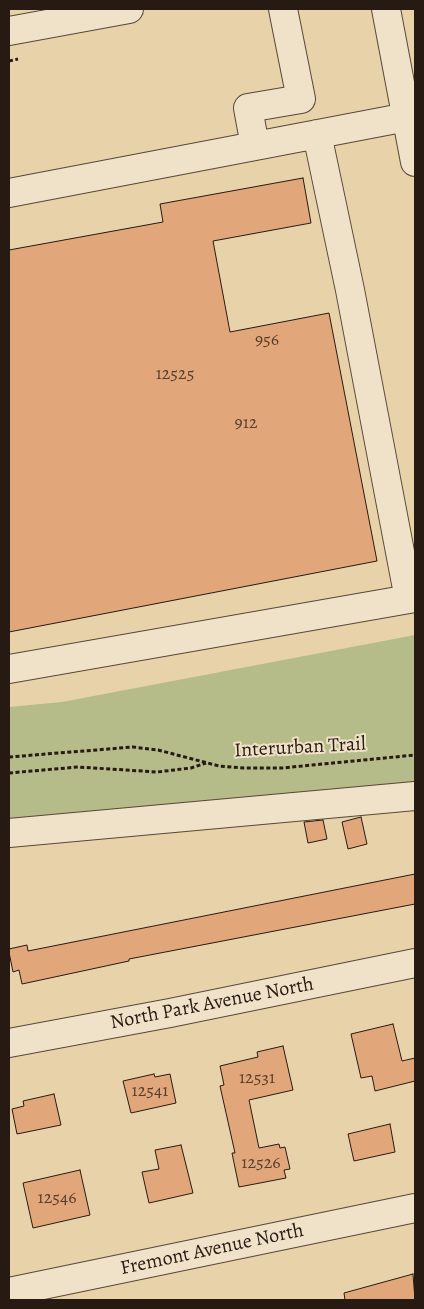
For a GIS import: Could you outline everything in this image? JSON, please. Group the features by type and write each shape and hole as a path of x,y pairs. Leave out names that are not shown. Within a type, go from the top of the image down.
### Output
{"street":[{"path":"9,31 94,12 129,9"},
{"path":"255,146 248,108 300,98 283,9"},
{"path":"386,9 415,162"},
{"path":"9,193 407,117"},
{"path":"9,669 412,598 317,134"},
{"path":"9,833 415,796"},
{"name":"North Park Avenue North","path":"9,1044 170,1014 415,964"},
{"name":"Fremont Avenue North","path":"9,1292 415,1208"}],"path":[{"path":"9,61 18,59"},
{"name":"Interurban Trail","path":"9,757 133,748 158,750 206,762 244,768 282,768 415,755"},
{"path":"9,773 78,768 157,772 190,768 206,762"}],"green space":[{"path":"415,635 415,798 9,833 9,707 62,702"}],"building":[{"path":"303,178 311,223 213,241 230,332 329,313 377,561 9,632 9,250 163,222 160,204"},
{"path":"361,817 367,844 348,849 342,822"},
{"path":"323,820 327,839 308,843 304,822"},
{"path":"415,874 415,904 129,959 129,961 22,984 19,970 13,972 9,949 27,945 28,951"},
{"path":"393,1024 402,1061 415,1058 415,1081 375,1091 372,1076 361,1078 351,1034"},
{"path":"283,1046 293,1090 249,1100 259,1148 279,1144 280,1148 285,1147 290,1169 284,1170 286,1178 239,1187 232,1153 235,1153 220,1086 224,1085 220,1066 258,1057 257,1052"},
{"path":"154,1074 155,1077 170,1074 176,1103 131,1113 123,1081"},
{"path":"54,1094 61,1125 17,1134 12,1109 24,1106 23,1101"},
{"path":"390,1124 395,1152 354,1161 348,1134"},
{"path":"181,1145 193,1193 149,1203 142,1172 159,1169 155,1150"},
{"path":"80,1170 90,1215 33,1228 23,1183"},
{"path":"413,1274 415,1300 345,1300 344,1293"}]}
